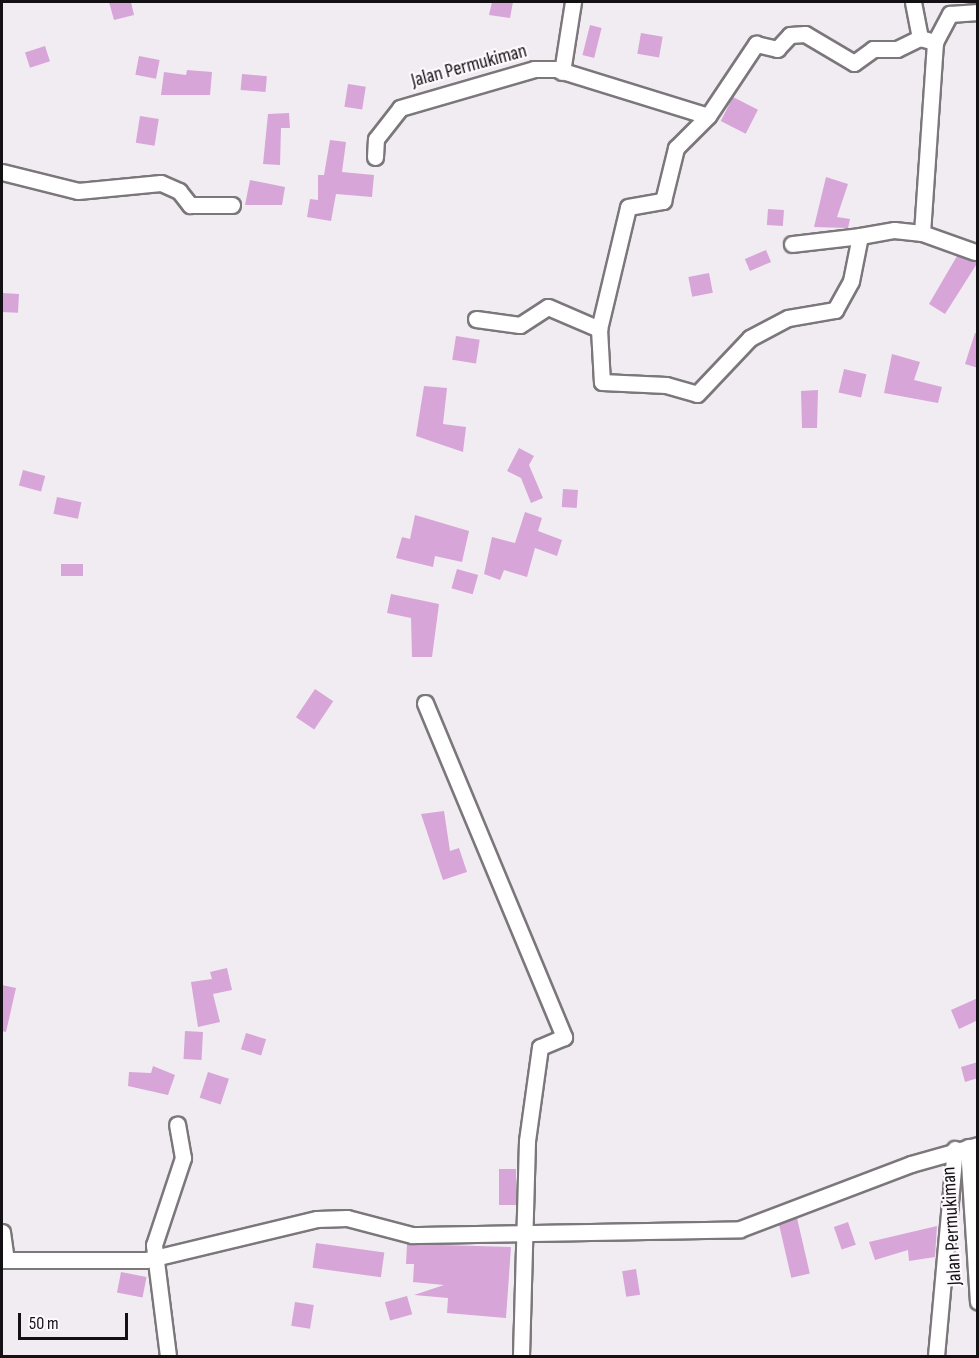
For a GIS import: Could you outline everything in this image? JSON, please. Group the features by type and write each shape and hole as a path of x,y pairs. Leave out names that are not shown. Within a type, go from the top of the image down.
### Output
{"street":[{"path":"562,72 573,2"},
{"path":"913,2 928,40 922,233"},
{"path":"860,236 851,280 835,310 788,318 750,338 697,394 666,385 602,382 599,329 628,207 663,201 676,148 708,116 756,44 777,49 790,35 805,34 854,63 873,49 897,49 928,40 950,14 978,12"},
{"name":"Jalan Permukiman","path":"375,157 376,139 400,108 415,101 534,69 562,72 708,116"},
{"path":"2,172 78,190 161,183 179,190 190,205 232,205"},
{"path":"792,244 894,230 922,233 975,252"},
{"path":"476,319 520,325 548,307 599,329"},
{"path":"425,703 564,1037 540,1047 527,1141 521,1356"},
{"path":"168,1356 157,1258 161,1213 183,1158 177,1125"},
{"path":"2,1232 4,1260 157,1258 327,1219 347,1218 412,1235 525,1237 750,1227 967,1147 936,1356"},
{"name":"Jalan Permukiman","path":"967,1147 978,1302"}],"building":[{"path":"109,2 131,2 134,15 114,20"},
{"path":"492,2 513,2 510,18 489,15"},
{"path":"590,25 602,28 594,58 583,55"},
{"path":"641,33 663,37 659,58 637,54"},
{"path":"45,46 50,61 30,68 25,52"},
{"path":"139,56 160,60 156,79 135,75"},
{"path":"187,70 212,72 210,95 161,95 164,72 186,75"},
{"path":"242,74 267,76 266,92 241,90"},
{"path":"348,84 366,87 362,110 344,107"},
{"path":"733,97 758,110 746,134 721,121"},
{"path":"289,113 290,128 281,128 280,165 263,164 268,114"},
{"path":"140,116 159,119 155,146 136,143"},
{"path":"330,140 346,142 342,172 374,175 372,197 336,194 331,221 307,217 310,199 318,200 318,175 324,175"},
{"path":"826,177 848,184 837,217 850,219 848,228 814,227"},
{"path":"250,180 285,187 282,205 245,205"},
{"path":"768,209 784,210 783,226 767,225"},
{"path":"766,250 771,262 750,271 745,259"},
{"path":"957,256 978,262 945,314 929,304"},
{"path":"709,273 713,293 692,297 688,277"},
{"path":"2,293 19,294 18,313 2,312"},
{"path":"975,333 978,334 978,368 965,364"},
{"path":"456,336 480,340 476,363 452,360"},
{"path":"892,354 920,362 914,380 942,387 938,403 884,393"},
{"path":"844,369 866,374 861,398 839,392"},
{"path":"424,386 447,388 443,424 466,427 463,452 416,436"},
{"path":"818,390 817,428 802,428 801,391"},
{"path":"519,448 534,456 529,465 543,498 531,503 521,478 507,471"},
{"path":"23,470 45,476 41,491 19,485"},
{"path":"563,489 578,490 577,508 562,507"},
{"path":"57,497 81,502 78,519 53,514"},
{"path":"525,512 542,518 538,531 562,540 557,556 535,548 527,577 504,570 500,580 484,574 492,537 515,543"},
{"path":"415,515 469,531 462,562 435,556 433,567 396,558 402,537 410,539"},
{"path":"61,564 83,564 83,576 61,576"},
{"path":"457,569 478,575 473,594 451,588"},
{"path":"391,594 439,604 432,657 412,657 411,618 387,613"},
{"path":"315,689 333,701 314,729 296,717"},
{"path":"444,811 450,851 459,848 467,872 443,880 421,814"},
{"path":"227,968 232,990 213,994 220,1022 198,1027 191,982 212,979 210,972"},
{"path":"2,985 16,988 6,1032 2,1031"},
{"path":"978,998 978,1020 959,1029 951,1010"},
{"path":"185,1031 203,1032 202,1060 184,1059"},
{"path":"246,1033 266,1039 261,1055 241,1049"},
{"path":"978,1062 978,1078 965,1082 961,1067"},
{"path":"153,1066 175,1075 168,1095 128,1086 129,1072 151,1073"},
{"path":"208,1072 229,1079 221,1104 200,1098"},
{"path":"499,1169 516,1169 516,1205 499,1205"},
{"path":"797,1218 810,1274 791,1278 778,1222"},
{"path":"848,1222 856,1245 842,1250 834,1227"},
{"path":"937,1226 935,1257 909,1261 908,1250 875,1260 869,1242"},
{"path":"316,1243 384,1253 381,1277 313,1268"},
{"path":"407,1244 511,1247 506,1318 447,1313 448,1298 414,1295 444,1285 413,1282 414,1264 406,1264"},
{"path":"636,1269 640,1295 626,1297 622,1271"},
{"path":"121,1272 147,1277 143,1298 117,1293"},
{"path":"407,1296 412,1314 390,1321 385,1302"},
{"path":"295,1302 314,1305 310,1329 291,1326"}]}
